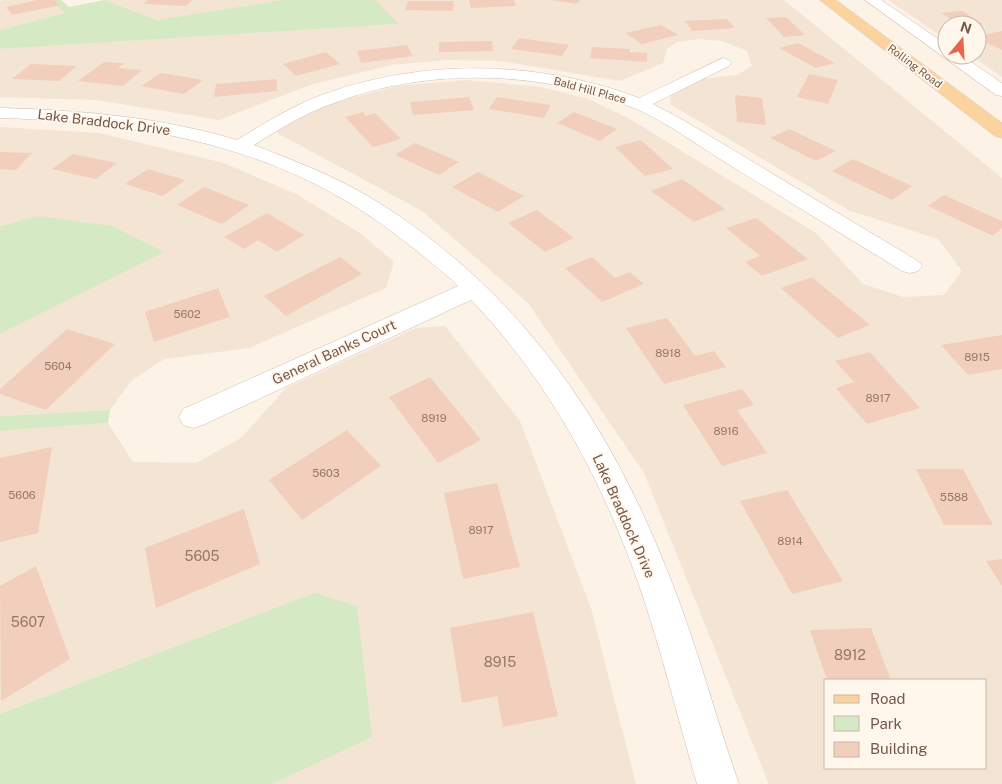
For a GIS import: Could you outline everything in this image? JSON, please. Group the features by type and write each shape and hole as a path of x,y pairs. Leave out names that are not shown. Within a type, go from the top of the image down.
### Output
{"main road":[{"name":"Rolling Road","path":"827,0 1002,132"},
{"name":"Rolling Road","path":"849,0 954,77"}],"street":[{"path":"872,0 937,45"},
{"path":"640,104 723,63"},
{"path":"965,65 1002,91"},
{"name":"Bald Hill Place","path":"240,146 282,120 329,98 378,84 433,76 485,74 538,78 595,89 640,104 910,266"},
{"name":"Lake Braddock Drive","path":"0,112 51,114 148,125 240,146 314,176 366,203 430,247 475,288 517,333 536,358 572,410 609,476 657,589 718,784"},
{"name":"General Banks Court","path":"194,416 475,288"}],"shaded area":[{"path":"51,0 66,13 0,30 0,1"},
{"path":"104,0 281,0 157,20"},
{"path":"376,0 784,0 1002,178 1002,784 769,784 644,473 528,303 422,211 277,133 284,123 322,106 397,86 466,80 541,87 588,99 628,118 816,233 863,284 903,297 944,295 962,271 938,239 848,210 670,104 671,95 700,79 737,75 752,66 747,51 722,41 698,39 677,42 667,49 663,63 620,81 500,61 447,60 392,65 313,84 219,120 97,100 0,97 0,49 399,24"},
{"path":"888,0 1002,0 1002,77 985,65 987,65 987,15 937,15 937,33"},
{"path":"0,127 99,133 224,163 296,194 360,233 394,262 386,288 249,348 164,359 131,381 110,410 0,416 0,334 163,252 37,216 0,226"},
{"path":"445,326 520,421 591,608 636,784 272,784 372,736 314,593 0,714 0,431 108,423 133,462 196,463 241,438 286,388 416,328"}],"green space":[{"path":"51,0 61,0 69,7 104,0 157,20 281,0 376,0 399,24 0,49 0,30 65,13"},
{"path":"37,216 112,226 164,252 0,334 0,226"},
{"path":"110,410 108,423 0,431 0,416"},
{"path":"314,593 357,606 372,737 272,784 0,784 0,714"}],"building":[{"path":"37,0 55,0 60,5 12,15 6,7"},
{"path":"148,0 192,0 186,6 143,4"},
{"path":"469,0 514,0 516,6 471,8"},
{"path":"551,0 580,0 577,4"},
{"path":"408,1 454,1 453,11 405,10"},
{"path":"962,11 968,15 944,15 941,13"},
{"path":"786,17 805,35 784,37 766,18"},
{"path":"727,19 735,28 692,31 685,21"},
{"path":"661,25 678,35 642,44 625,33"},
{"path":"1002,31 1002,50 987,43 987,34"},
{"path":"519,38 569,45 562,56 511,49"},
{"path":"492,41 493,51 439,52 439,42"},
{"path":"798,43 835,63 816,68 779,48"},
{"path":"407,45 413,56 361,63 357,51"},
{"path":"592,47 630,49 630,52 647,53 647,62 590,58"},
{"path":"326,52 340,64 296,76 283,64"},
{"path":"104,62 124,63 118,68 142,70 123,86 78,81"},
{"path":"31,64 77,66 59,81 12,79"},
{"path":"161,73 203,80 184,94 141,86"},
{"path":"809,74 838,80 828,104 797,97"},
{"path":"277,79 277,91 214,97 216,84"},
{"path":"735,95 762,98 766,125 737,122"},
{"path":"469,97 474,110 413,115 410,102"},
{"path":"497,97 551,105 544,118 489,109"},
{"path":"363,112 366,116 375,113 401,139 373,147 345,117"},
{"path":"574,112 617,129 600,141 557,123"},
{"path":"789,129 836,151 816,161 770,138"},
{"path":"641,140 673,169 645,176 615,147"},
{"path":"415,143 459,162 439,175 395,155"},
{"path":"0,152 32,153 16,170 0,169"},
{"path":"73,154 117,163 96,179 52,169"},
{"path":"853,159 912,186 892,200 832,171"},
{"path":"148,169 185,180 163,196 125,184"},
{"path":"478,172 524,196 498,212 452,187"},
{"path":"682,179 725,209 694,222 651,191"},
{"path":"204,187 249,205 222,224 177,205"},
{"path":"944,195 1002,221 1002,228 993,236 928,206"},
{"path":"537,210 574,238 545,252 508,223"},
{"path":"267,213 304,235 277,252 258,240 244,249 224,237"},
{"path":"756,218 808,259 762,276 745,262 760,256 726,228"},
{"path":"340,257 362,274 286,316 264,296"},
{"path":"592,257 615,278 630,272 644,284 602,302 565,268"},
{"path":"812,277 870,325 838,338 781,288"},
{"path":"218,288 230,317 154,342 145,312"},
{"path":"667,318 695,356 714,351 726,367 664,384 626,328"},
{"path":"67,329 115,344 46,410 0,394 0,389"},
{"path":"1002,335 1002,369 968,375 941,345"},
{"path":"870,352 920,408 867,424 836,388 854,382 835,361"},
{"path":"430,377 481,440 438,463 389,397"},
{"path":"742,389 754,405 737,410 767,453 722,466 683,405"},
{"path":"347,430 381,466 302,520 269,480"},
{"path":"52,447 38,533 0,542 0,458"},
{"path":"916,469 963,469 993,525 944,525"},
{"path":"497,483 520,567 463,579 444,493"},
{"path":"787,490 843,581 792,594 740,501"},
{"path":"244,509 260,564 156,608 145,548"},
{"path":"1002,559 1002,586 986,561"},
{"path":"36,566 70,659 1,701 0,586"},
{"path":"533,612 558,716 503,727 497,696 462,703 450,628"},
{"path":"871,628 891,679 827,679 810,630"}]}
